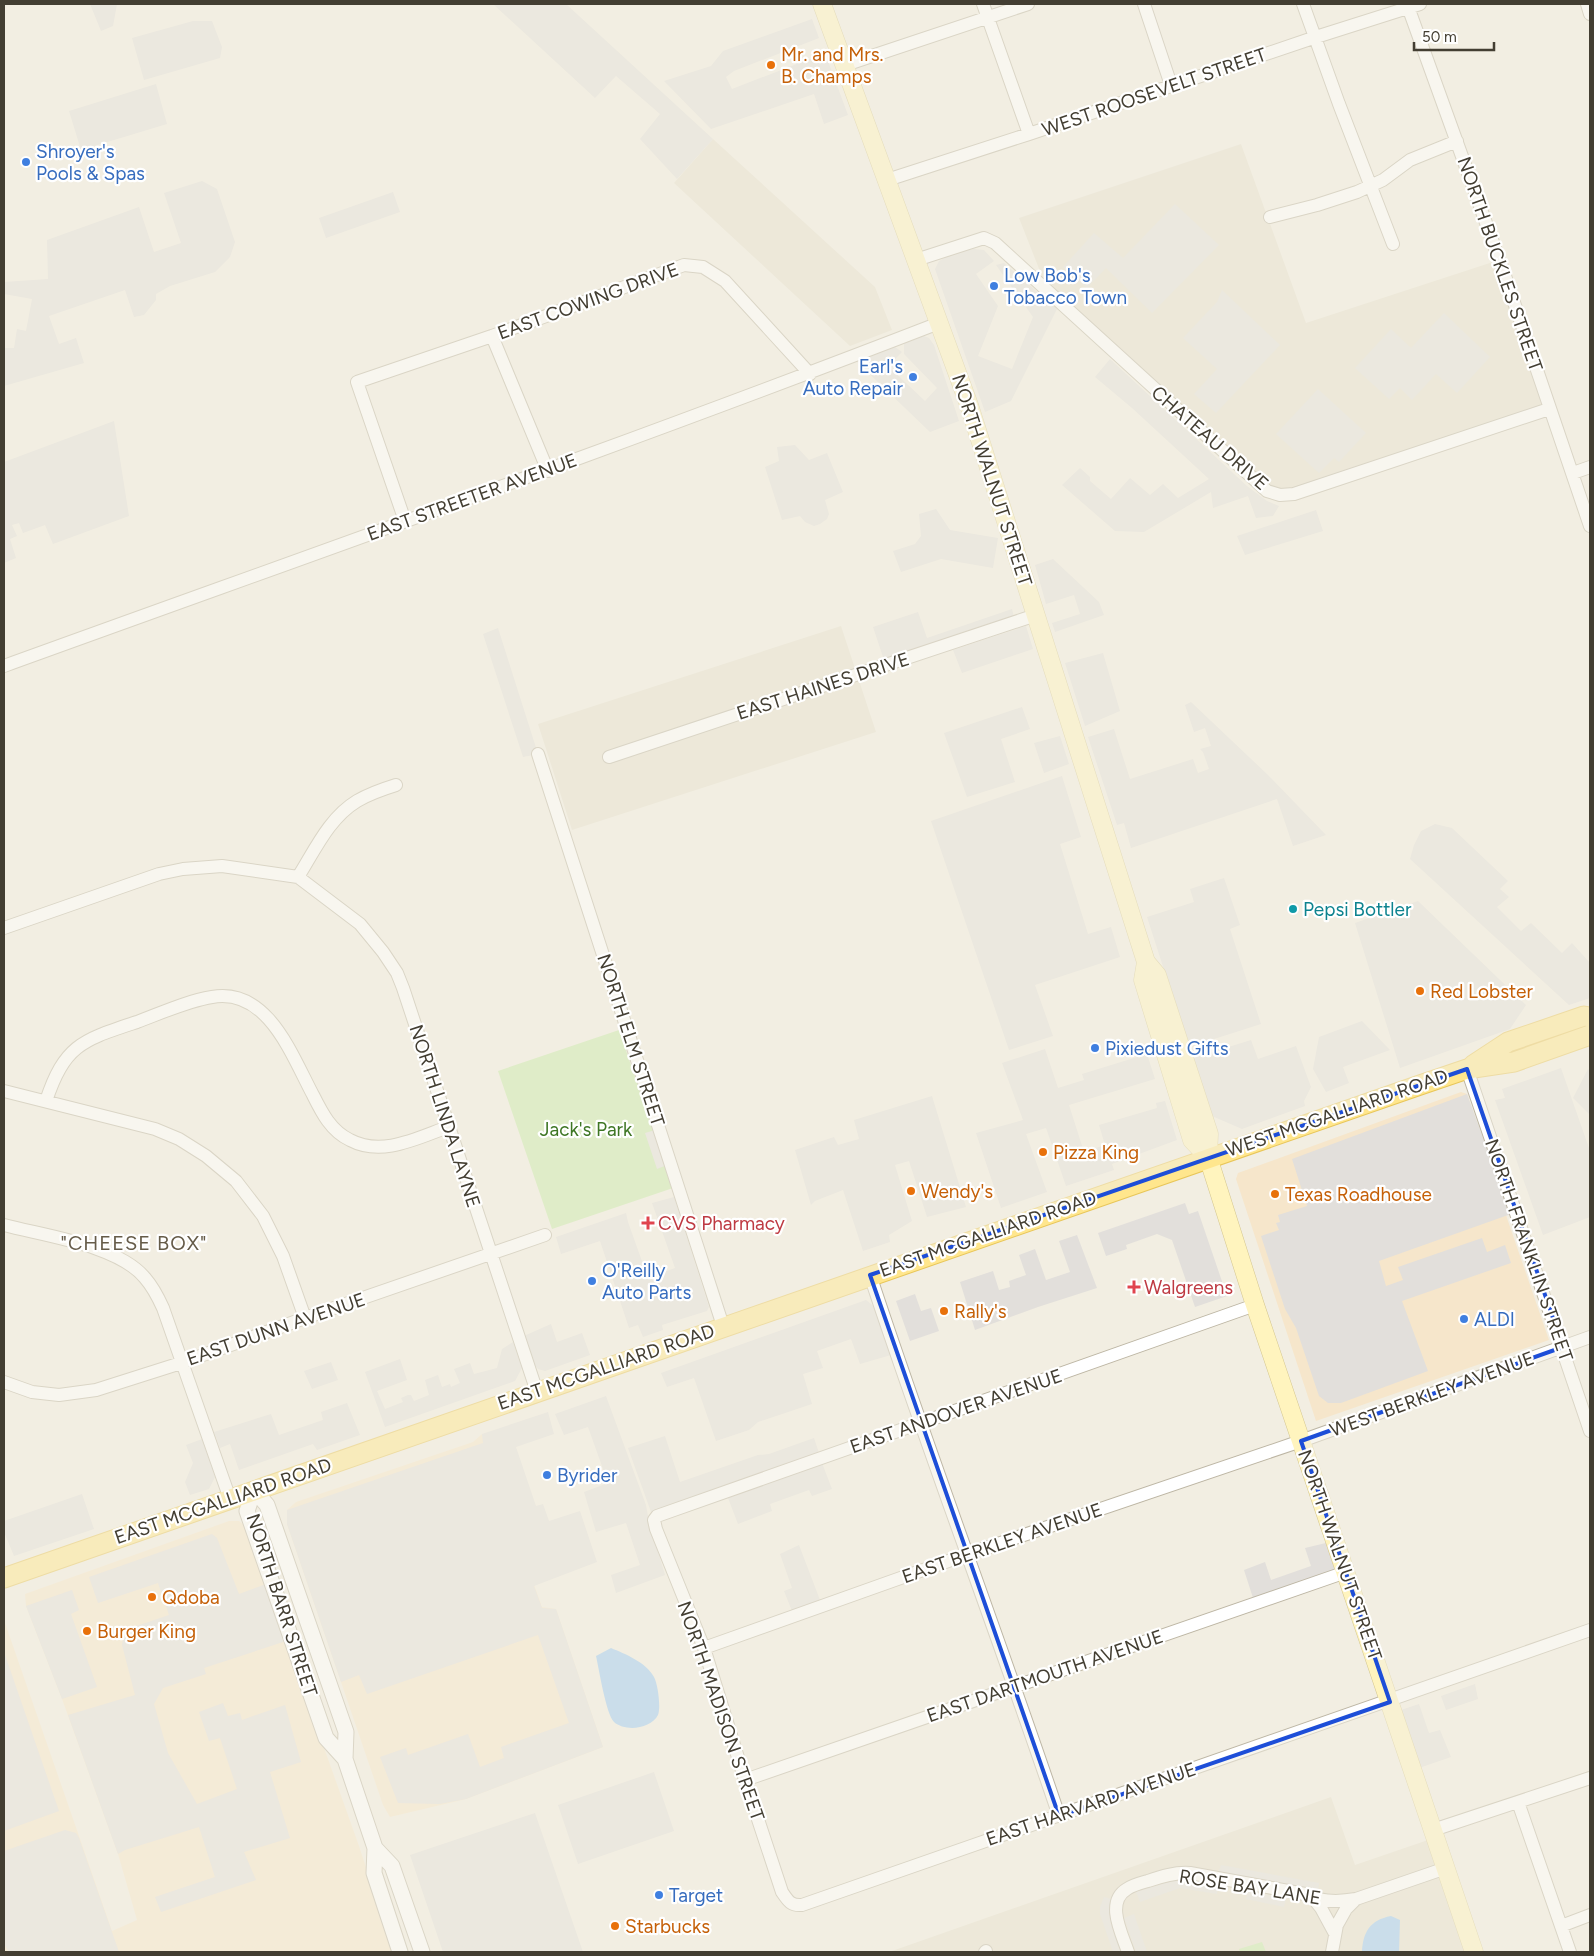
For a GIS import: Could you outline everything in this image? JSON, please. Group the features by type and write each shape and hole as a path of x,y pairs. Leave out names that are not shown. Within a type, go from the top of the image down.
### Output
{"main road":[{"name":"NORTH WALNUT STREET","path":"822,4 968,405 1146,962 1143,980 1192,1140 1208,1157 1254,1305 1474,1952"},
{"name":"WEST MCGALLIARD ROAD","path":"1467,1069 1508,1042 1584,1016 1590,1017"},
{"name":"WEST MCGALLIARD ROAD","path":"1208,1157 1467,1069 1514,1062 1590,1035"},
{"name":"EAST MCGALLIARD ROAD","path":"4,1578 1208,1157"}],"street":[{"path":"984,4 1029,134"},
{"path":"845,65 1028,4"},
{"path":"1144,4 1171,85"},
{"path":"1303,4 1393,244"},
{"path":"1587,4 1590,14"},
{"name":"WEST ROOSEVELT STREET","path":"887,180 1412,5"},
{"name":"NORTH BUCKLES STREET","path":"1412,5 1590,526"},
{"path":"1270,217 1317,205 1372,185 1410,160 1457,141"},
{"name":"CHATEAU DRIVE","path":"916,260 984,238 995,243 1268,491 1280,495 1294,494 1549,409"},
{"name":"EAST COWING DRIVE","path":"405,521 358,382 492,336 676,266 703,266 725,281 810,374"},
{"name":"EAST STREETER AVENUE","path":"4,666 548,471 810,374 939,323"},
{"path":"492,336 548,471"},
{"path":"1573,473 1590,467"},
{"name":"EAST HAINES DRIVE","path":"609,757 1036,615"},
{"name":"NORTH ELM STREET","path":"538,754 724,1326"},
{"path":"4,928 159,874 183,869 222,866 298,877 326,830 342,814 358,801 396,785"},
{"name":"NORTH LINDA LAYNE","path":"298,877 360,924 397,973 537,1392"},
{"path":"46,1101 58,1069 74,1049 84,1042 126,1025 202,999 222,996 248,1003 260,1010 270,1020 281,1035 324,1116 335,1130 350,1140 364,1146 388,1147 448,1127"},
{"name":"NORTH FRANKLIN STREET","path":"1467,1069 1590,1431"},
{"path":"4,1091 154,1129 189,1144 217,1164 240,1186 263,1216 283,1256 305,1318"},
{"name":"NORTH BARR STREET","path":"4,1226 102,1250 122,1258 136,1268 154,1289 163,1308 230,1499"},
{"name":"EAST DUNN AVENUE","path":"4,1382 32,1392 59,1395 96,1390 181,1363 305,1318 545,1236"},
{"path":"870,1275 920,1423 1015,1686 1059,1816"},
{"name":"EAST ANDOVER AVENUE","path":"657,1516 1254,1305"},
{"name":"WEST BERKLEY AVENUE","path":"1301,1441 1590,1337"},
{"name":"EAST BERKLEY AVENUE","path":"704,1648 968,1554 1301,1441"},
{"name":"NORTH BARR STREET","path":"254,1490 247,1512 326,1738 345,1759"},
{"name":"NORTH BARR STREET","path":"254,1490 267,1505 346,1732 345,1759 375,1848 374,1873 400,1952"},
{"name":"NORTH MADISON STREET","path":"657,1516 654,1520 656,1529 704,1648 782,1892 792,1904"},
{"name":"EAST DARTMOUTH AVENUE","path":"745,1780 1346,1572"},
{"name":"EAST HARVARD AVENUE","path":"792,1904 802,1905 1390,1702 1590,1630"},
{"path":"1433,1830 1590,1778"},
{"path":"1518,1802 1570,1952"},
{"name":"NORTH BARR STREET","path":"375,1848 392,1866 422,1952"},
{"name":"ROSE BAY LANE","path":"1128,1952 1116,1912 1118,1897 1128,1888 1164,1875 1190,1873 1305,1894 1313,1898 1338,1901 1356,1899 1446,1868"},
{"path":"1313,1898 1321,1908 1334,1932"},
{"path":"1332,1952 1334,1932 1346,1909 1356,1899"},
{"path":"1561,1926 1590,1915"}],"highlighted area":[{"path":"1467,1069 1563,1347 1301,1441 1390,1702 1059,1816 870,1275"}],"shaded area":[{"path":"90,4 117,4 113,26 101,31"},
{"path":"493,4 566,4 713,139 677,179 640,139 660,114 616,76 595,98"},
{"path":"812,19 819,38 734,71 726,77 732,89 825,53 848,115 824,124 814,94 711,129 664,81 711,66 723,51"},
{"path":"193,21 212,21 222,47 220,58 144,80 132,38"},
{"path":"156,84 167,124 81,150 69,111"},
{"path":"713,139 875,287 892,330 850,346 674,183"},
{"path":"1241,144 1306,323 1499,260 1549,409 1280,495 1047,289 1019,218"},
{"path":"202,181 217,189 235,242 230,257 215,272 170,286 156,294 156,300 144,315 134,317 125,290 49,316 59,344 76,338 84,363 4,386 4,348 14,348 17,329 26,331 32,299 4,294 4,282 48,279 47,240 139,207 154,252 181,243 164,193"},
{"path":"393,192 400,212 326,238 319,218"},
{"path":"1175,204 1219,245 1152,313 1106,268 1087,288 1063,267 1094,233 1123,258"},
{"path":"974,249 984,250 994,261 976,274 998,306 978,356 1012,369 1033,317 996,265 1004,263 1057,309 1011,401 985,412 935,269 939,261 954,253"},
{"path":"1222,290 1280,345 1216,413 1194,394 1217,369 1183,338 1217,302"},
{"path":"1444,313 1490,357 1457,393 1436,374 1412,400 1400,388 1389,399 1355,368 1391,329 1411,348"},
{"path":"924,336 929,338 934,345 959,421 930,432 857,362 895,347 902,352 888,366 925,401 937,388 904,354 904,343"},
{"path":"1110,359 1247,486 1267,501 1279,506 1273,516 1256,518 1248,496 1213,508 1211,492 1144,532 1115,531 1062,485 1080,468 1090,477 1090,481 1111,499 1130,478 1150,495 1163,484 1178,498 1209,479 1132,408 1095,377"},
{"path":"1318,389 1366,433 1339,462 1334,458 1319,473 1276,434"},
{"path":"114,421 129,516 53,544 45,525 23,533 19,523 12,525 17,536 10,539 16,558 4,563 4,462"},
{"path":"795,445 809,460 827,453 843,492 825,500 829,514 827,519 814,526 805,522 800,516 782,520 765,467 779,461 777,447"},
{"path":"936,509 950,530 998,538 993,568 941,559 901,572 893,551 915,544 921,536 919,514"},
{"path":"1316,510 1323,531 1245,555 1237,536"},
{"path":"1053,559 1099,602 1104,615 1055,632 1052,623 1080,614 1074,595 1046,604 1035,565"},
{"path":"1012,609 1014,617 884,660 873,627 918,612 927,638"},
{"path":"841,626 876,732 572,830 538,724"},
{"path":"1026,626 1033,649 962,673 953,650"},
{"path":"498,628 538,754 523,757 483,634"},
{"path":"1103,653 1120,711 1085,726 1065,663"},
{"path":"1191,702 1268,775 1326,835 1293,846 1277,799 1131,848 1124,823 1117,825 1088,737 1114,729 1130,779 1193,759 1198,773 1209,769 1203,752 1200,749 1211,746 1205,728 1194,732 1185,705"},
{"path":"1022,707 1030,729 1001,739 1015,782 967,797 944,733"},
{"path":"1060,736 1069,764 1044,773 1034,743"},
{"path":"1062,776 1081,837 1060,844 1088,934 1111,927 1120,957 1035,985 1053,1036 1009,1050 931,821"},
{"path":"1435,824 1452,828 1508,881 1500,889 1509,897 1497,907 1521,931 1531,923 1562,953 1572,943 1590,963 1590,998 1569,1005 1410,859 1421,831"},
{"path":"1224,878 1240,925 1230,929 1261,1024 1189,1047 1147,917 1194,902 1190,889"},
{"path":"1418,901 1526,1005 1510,1029 1400,1068 1355,923"},
{"path":"1362,1021 1390,1050 1343,1067 1349,1083 1326,1092 1313,1069 1319,1037"},
{"path":"1251,1040 1258,1059 1296,1046 1311,1087 1304,1101 1305,1106 1242,1129 1212,1116 1193,1058"},
{"path":"1045,1049 1058,1088 1084,1080 1082,1074 1147,1054 1155,1079 1069,1105 1084,1152 1105,1145 1099,1125 1157,1108 1156,1103 1165,1101 1177,1140 1112,1164 1114,1170 1066,1186 1046,1128 1026,1134 1047,1192 1001,1208 976,1133 1023,1120 1002,1063"},
{"path":"1561,1068 1590,1151 1590,1217 1543,1235 1495,1100 1505,1098 1502,1089"},
{"path":"1588,1069 1590,1072 1590,1115 1573,1098"},
{"path":"1461,1092 1467,1094 1549,1340 1316,1421 1236,1179 1238,1173"},
{"path":"1467,1094 1511,1214 1379,1261 1386,1286 1403,1280 1398,1267 1482,1238 1487,1252 1505,1245 1511,1263 1402,1301 1428,1371 1341,1403 1328,1403 1319,1396 1296,1328 1285,1309 1261,1236 1279,1230 1276,1223 1280,1222 1278,1215 1307,1206 1292,1159"},
{"path":"932,1096 966,1207 927,1217 909,1161 895,1165 912,1221 889,1235 890,1242 863,1251 843,1190 815,1201 811,1205 795,1150 834,1137 838,1145 859,1139 854,1120"},
{"path":"655,1130 667,1165 657,1169 645,1133"},
{"path":"674,1197 709,1307 707,1311 662,1325 663,1330 643,1337 638,1325 629,1328 600,1241 561,1254 556,1237 626,1213 648,1278 675,1268 652,1203"},
{"path":"1185,1203 1189,1214 1198,1211 1227,1296 1195,1307 1172,1240 1157,1234 1126,1245 1127,1249 1106,1256 1098,1233"},
{"path":"1077,1235 1097,1288 975,1330 960,1282 993,1271 999,1290 1010,1287 1009,1281 1026,1275 1019,1255 1035,1249 1046,1280 1070,1272 1059,1241"},
{"path":"915,1294 921,1311 931,1308 939,1331 910,1341 896,1301"},
{"path":"866,1300 876,1308 891,1355 860,1364 851,1339 817,1351 823,1368 803,1374 812,1404 758,1422 749,1430 716,1441 694,1378 667,1387 661,1373"},
{"path":"551,1324 557,1342 582,1333 590,1355 545,1371 538,1369 533,1363 524,1336"},
{"path":"513,1342 522,1368 515,1381 385,1427 365,1372 400,1359 407,1380 377,1391 385,1409 403,1402 401,1398 408,1395 411,1395 414,1401 429,1395 425,1380 438,1375 442,1387 450,1384 451,1387 460,1383 454,1369 470,1363 474,1374 497,1368 502,1349"},
{"path":"331,1362 338,1380 312,1389 304,1371"},
{"path":"606,1396 646,1505 649,1522 665,1575 616,1593 611,1575 640,1565 626,1523 596,1532 584,1492 608,1483 588,1427 564,1435 555,1414"},
{"path":"347,1403 360,1435 317,1450 313,1444 239,1470 230,1444 220,1448 214,1432 271,1414 279,1435 323,1420 321,1412"},
{"path":"548,1412 554,1434 516,1447 536,1506 543,1504 549,1521 580,1511 597,1562 534,1586 542,1608 556,1609 603,1747 466,1799 440,1804 398,1803 380,1757 406,1748 408,1755 468,1734 480,1767 504,1758 501,1747 569,1723 538,1635 367,1694 359,1675 341,1682 287,1524 287,1510 483,1443 482,1434"},
{"path":"482,1434 542,1607 556,1609 603,1747 466,1799 390,1817 383,1805 287,1524 287,1510 296,1502 473,1442"},
{"path":"665,1436 680,1482 814,1438 819,1453 651,1512 628,1448"},
{"path":"202,1439 215,1477 209,1489 190,1495 185,1482 193,1463 186,1445"},
{"path":"822,1463 832,1489 812,1496 809,1490 770,1504 772,1511 738,1524 728,1498"},
{"path":"82,1494 94,1529 14,1556 4,1532 4,1521"},
{"path":"229,1521 239,1521 245,1526 359,1846 394,1952 4,1952 4,1620 112,1931 137,1920 118,1854 26,1606 25,1594"},
{"path":"212,1534 217,1538 239,1594 266,1584 286,1641 204,1668 206,1674 163,1688 154,1704 168,1753 197,1804 237,1789 220,1738 209,1741 199,1712 223,1703 228,1716 240,1713 242,1720 285,1705 301,1762 270,1772 290,1838 244,1852 256,1880 161,1912 155,1897 215,1877 199,1827 125,1850 118,1854 68,1715 135,1695 122,1645 125,1630 169,1615 158,1583 98,1603 89,1577"},
{"path":"1330,1542 1339,1568 1253,1598 1244,1570 1265,1562 1271,1580 1311,1566 1305,1548"},
{"path":"799,1545 820,1600 792,1611 784,1591 792,1588 780,1554"},
{"path":"72,1590 79,1610 71,1614 97,1687 62,1699 26,1606"},
{"path":"4,1652 59,1811 4,1831"},
{"path":"1475,1684 1478,1699 1446,1710 1441,1696"},
{"path":"1419,1704 1429,1733 1440,1730 1451,1757 1419,1768 1401,1710"},
{"path":"654,1772 674,1831 578,1864 558,1805"},
{"path":"1331,1797 1355,1865 1428,1840 1466,1952 892,1952 892,1951"},
{"path":"535,1813 583,1952 443,1952 410,1855"},
{"path":"65,1830 76,1833 79,1838 119,1952 9,1952 4,1944 4,1851"},
{"path":"1221,1865 1319,1883 1318,1892 1218,1873"},
{"path":"1171,1881 1194,1881 1218,1885 1217,1894 1180,1888 1140,1902 1136,1892"},
{"path":"1248,1891 1286,1899 1284,1907 1246,1899"},
{"path":"1104,1897 1112,1899 1123,1952 1113,1952 1100,1914 1100,1907"},
{"path":"1134,1914 1147,1952 1136,1952 1124,1918"}],"green space":[{"name":"Jack's Park","path":"619,1030 673,1188 552,1229 498,1071"},
{"path":"1262,1942 1266,1952 1240,1952 1239,1949"}],"water":[{"path":"611,1648 641,1663 654,1677 659,1696 659,1712 655,1720 644,1726 637,1728 625,1727 614,1722 611,1717 596,1656"},
{"path":"1391,1916 1400,1920 1399,1952 1362,1952 1364,1938 1369,1928 1378,1920"}],"place":[{"name":"Mr. and Mrs. B. Champs","path":"771,65"},
{"name":"Shroyer's Pools & Spas","path":"26,162"},
{"name":"Low Bob's Tobacco Town","path":"994,286"},
{"name":"Earl's Auto Repair","path":"913,377"},
{"name":"Pepsi Bottler","path":"1293,909"},
{"name":"Red Lobster","path":"1420,991"},
{"name":"Pixiedust Gifts","path":"1095,1048"},
{"name":"Pizza King","path":"1043,1152"},
{"name":"Wendy's","path":"911,1191"},
{"name":"Texas Roadhouse","path":"1275,1194"},
{"name":"CVS Pharmacy","path":"648,1223"},
{"name":"O'Reilly Auto Parts","path":"592,1281"},
{"name":"Walgreens","path":"1134,1287"},
{"name":"Rally's","path":"944,1311"},
{"name":"ALDI","path":"1464,1319"},
{"name":"Byrider","path":"547,1475"},
{"name":"Qdoba","path":"152,1597"},
{"name":"Burger King","path":"87,1631"},
{"name":"Target","path":"659,1895"},
{"name":"Starbucks","path":"615,1926"}],"district":[{"name":"\"CHEESE BOX\"","path":"134,1243"}]}
